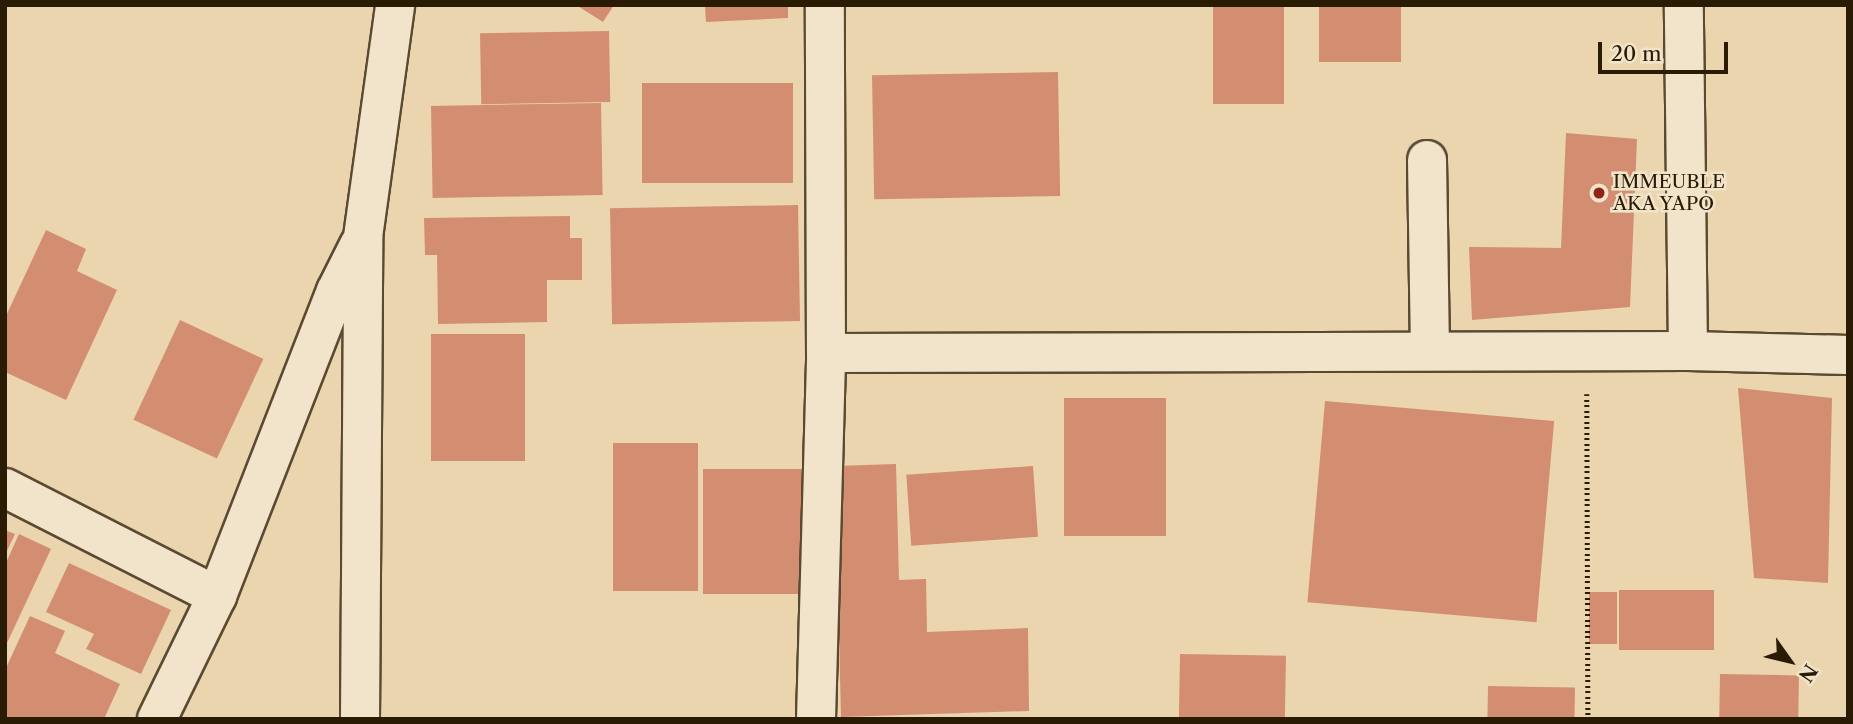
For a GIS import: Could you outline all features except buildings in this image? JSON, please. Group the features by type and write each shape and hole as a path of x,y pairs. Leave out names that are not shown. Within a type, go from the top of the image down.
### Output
{"street":[{"path":"360,719 363,237 395,5"},
{"path":"816,719 826,352 825,5"},
{"path":"1684,5 1688,351"},
{"path":"1427,160 1430,351"},
{"path":"157,719 217,596 336,291 363,237"},
{"path":"826,352 1430,351 1586,354 1688,351 1848,355"},
{"path":"5,488 217,596"}],"path":[{"path":"1586,354 1588,719"}],"place":[{"name":"IMMEUBLE AKA YAPO","path":"1599,193"}]}
